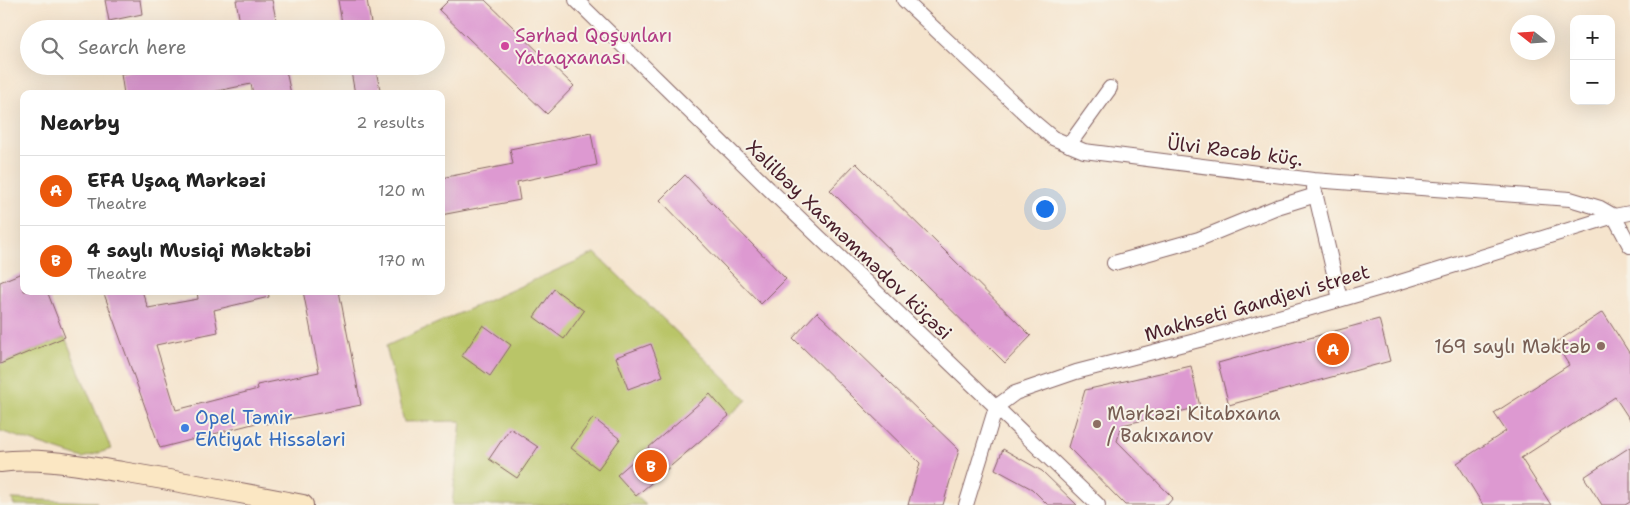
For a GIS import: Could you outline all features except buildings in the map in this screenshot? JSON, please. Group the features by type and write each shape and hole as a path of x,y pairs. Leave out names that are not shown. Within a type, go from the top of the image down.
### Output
{"street":[{"name":"Xəlilbəy Xasməmmədov küçəsi","path":"576,0 767,187 1098,505"},
{"name":"Ülvi Rəcəb küç.","path":"904,0 1034,122 1054,138 1084,151 1313,180 1570,199 1600,208 1614,216"},
{"path":"1069,145 1110,88"},
{"path":"1313,180 1340,299"},
{"path":"1114,263 1199,239 1277,207 1316,195"},
{"name":"Makhseti Gandjevi street","path":"996,407 1016,393 1076,372 1200,340 1384,287 1614,216 1630,213"},
{"path":"1614,216 1630,246"},
{"path":"966,505 996,407"},
{"path":"0,462 34,461 87,467 202,485 303,505"}],"green space":[{"path":"595,253 747,400 636,496 646,505 452,505 461,421 404,422 386,346"},
{"path":"65,337 111,449 83,458 0,431 0,364"},
{"path":"12,499 97,502 91,505 14,505"}],"place":[{"name":"Sərhəd Qoşunları Yataqxanası","path":"505,46"},
{"name":"169 saylı Məktəb","path":"1601,346"},
{"name":"EFA Uşaq Mərkəzi","path":"1333,349"},
{"name":"Mərkəzi Kitabxana / Bakıxanov","path":"1097,424"},
{"name":"Opel Təmir Ehtiyat Hissələri","path":"185,428"},
{"name":"4 saylı Musiqi Məktəbi","path":"651,466"}]}
